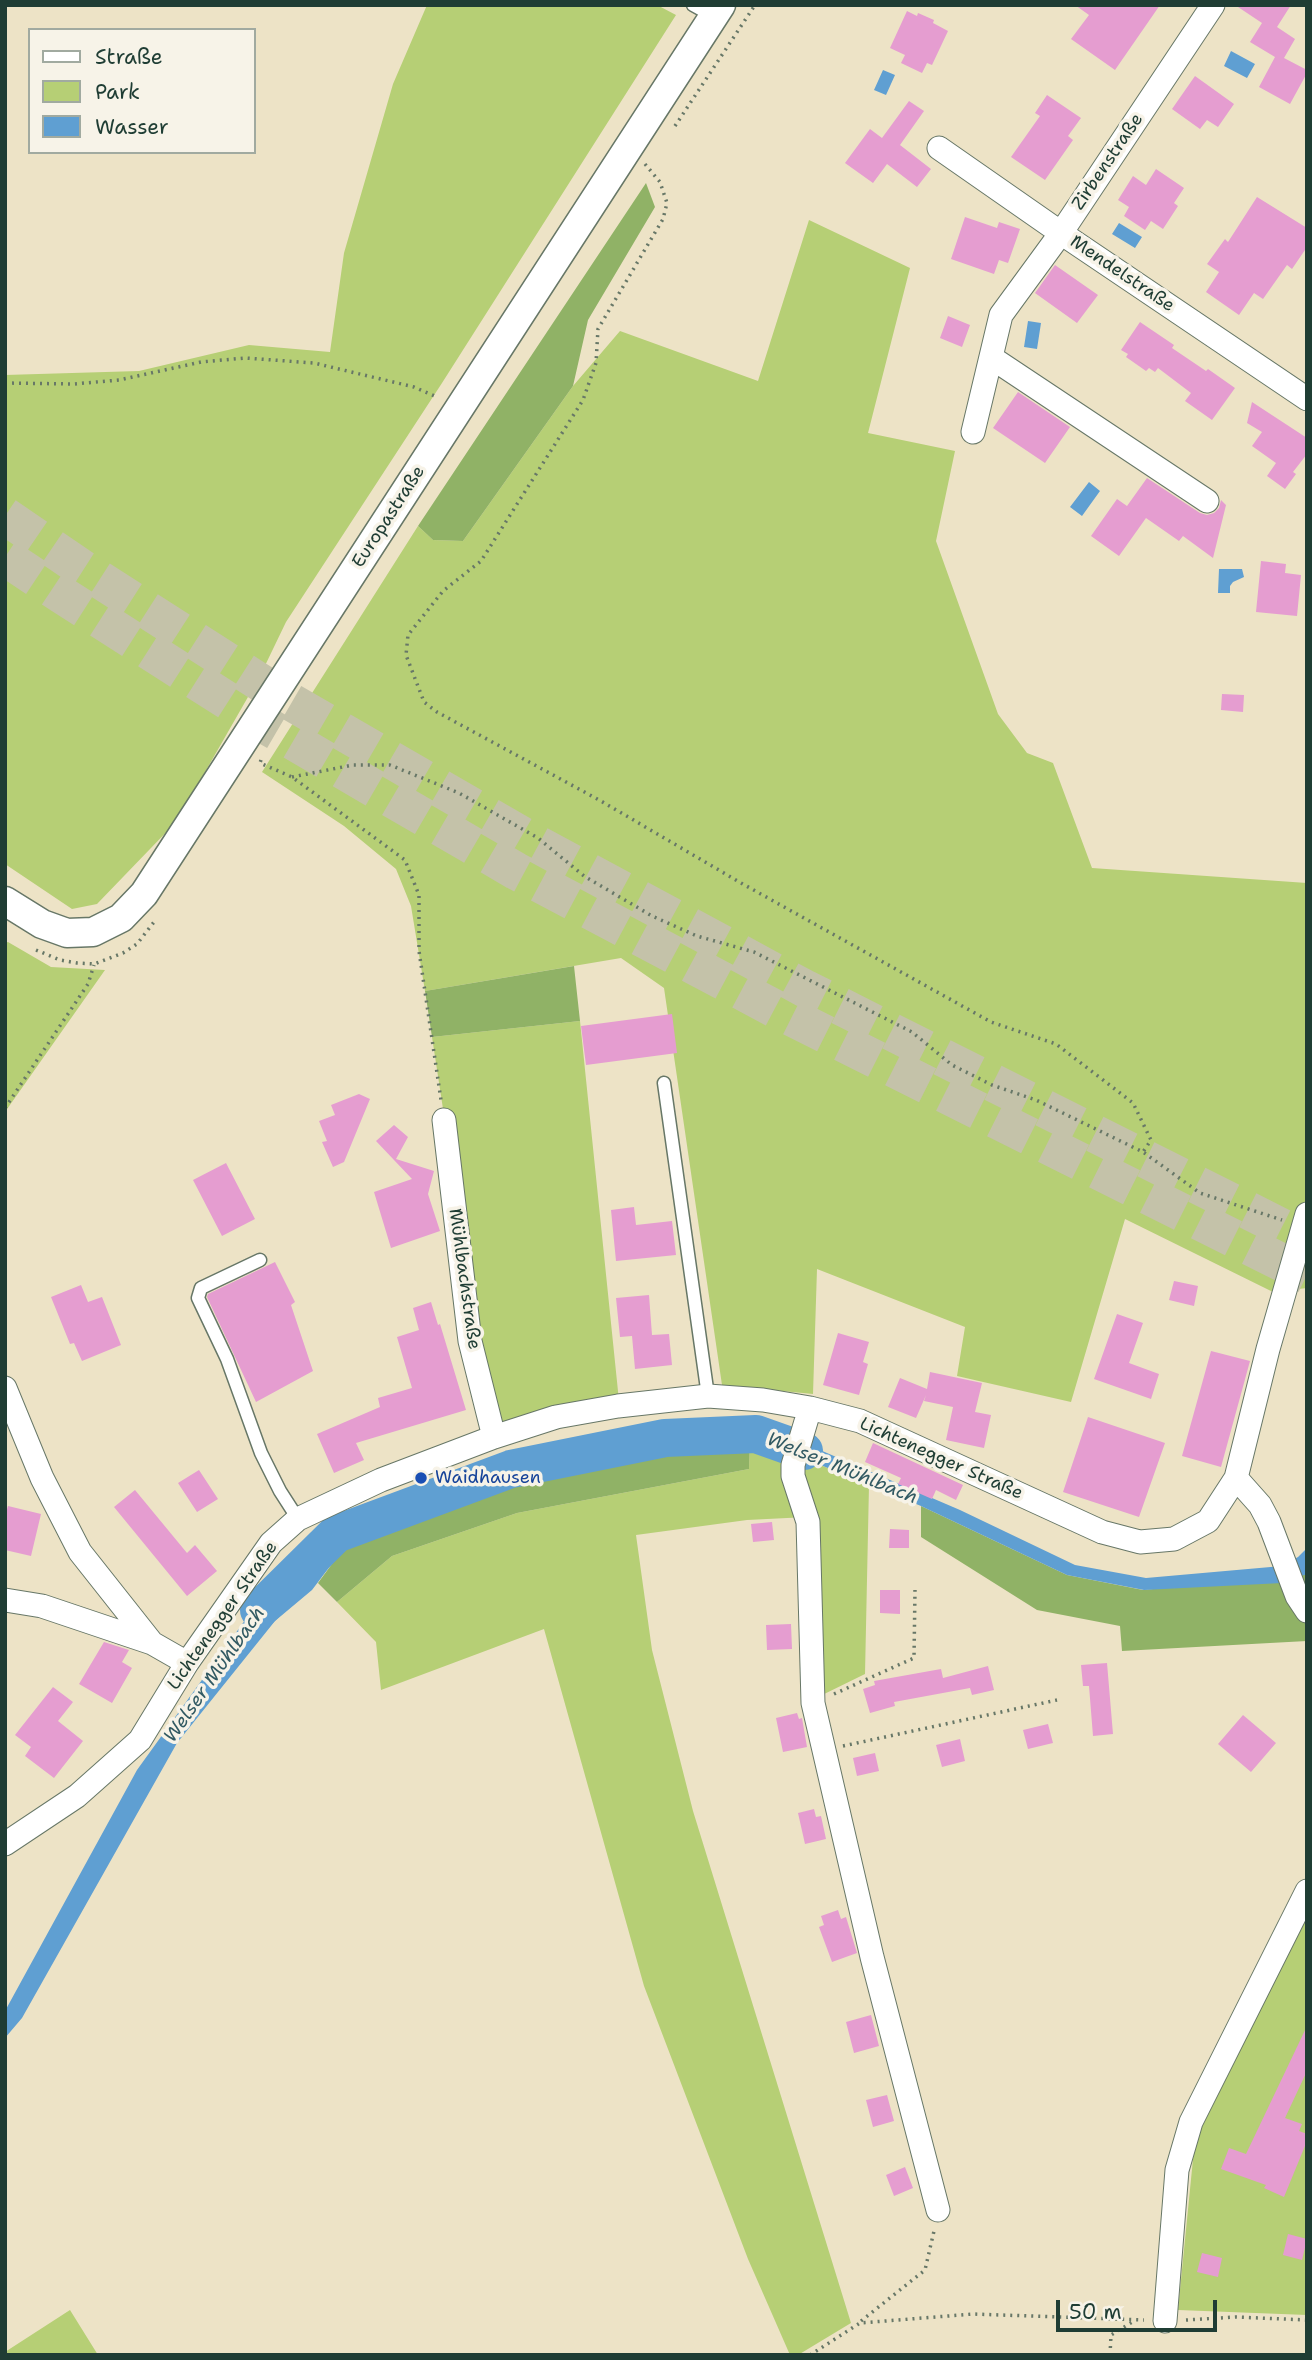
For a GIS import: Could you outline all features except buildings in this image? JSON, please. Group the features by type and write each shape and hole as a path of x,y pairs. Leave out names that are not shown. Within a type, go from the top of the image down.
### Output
{"street":[{"name":"Zirbenstraße","path":"972,432 1001,315 1061,233 1213,5"},
{"name":"Europastraße","path":"5,901 42,924 67,933 93,932 121,918 144,894 626,152 709,9"},
{"name":"Mendelstraße","path":"939,148 1307,399"},
{"path":"992,358 1207,501"},
{"name":"Mühlbachstraße","path":"444,1120 470,1341 494,1437"},
{"name":"Lichtenegger Straße","path":"5,1844 77,1796 140,1740 187,1663 271,1543 298,1519 381,1480 494,1437 556,1417 618,1406 708,1396 763,1399 810,1408 860,1421 1102,1532 1140,1542 1174,1539 1208,1521 1236,1478 1268,1349 1305,1220"},
{"path":"5,1388 42,1478 80,1552 152,1643"},
{"path":"810,1408 793,1465 793,1476 808,1522 813,1703 872,1957 938,2210"},
{"path":"1236,1478 1260,1506 1269,1522 1302,1603"},
{"path":"5,1600 42,1605 152,1643 187,1663"},
{"path":"1165,2321 1177,2170 1191,2122 1307,1891"}],"lane":[{"path":"664,1083 708,1396"},
{"path":"260,1260 201,1288 198,1298 227,1359 261,1453 298,1519"}],"path":[{"path":"626,152 648,166 660,182 667,203 663,219 598,329 596,363 583,400 481,561 443,591 408,635 405,655 424,702 437,712 601,801 741,883 991,1022 1056,1044 1133,1103 1151,1140 1143,1152"},
{"path":"5,383 74,384 119,380 201,362 245,358 314,363 414,387 461,407"},
{"path":"265,755 260,763 292,777 405,860 419,895 419,951 444,1120"},
{"path":"292,777 354,765 390,765 459,793 538,838 584,876 652,916 697,936 754,952 912,1032 953,1065 972,1075 1036,1100 1143,1152 1200,1193 1305,1220"},
{"path":"5,1108 88,985 94,964"},
{"path":"813,1703 914,1658 915,1590"},
{"path":"824,1751 1057,1700"},
{"path":"810,2355 860,2323 925,2270 938,2210"},
{"path":"860,2323 973,2314 1165,2321 1236,2317 1307,2320"},
{"path":"1110,2355 1111,2335 1136,2320"}],"green space":[{"path":"427,5 657,5 676,15 286,622 260,676 177,821 97,904 72,909 5,864 5,375 139,371 249,345 330,352 344,253 393,84"},
{"path":"646,183 655,207 588,320 573,386 463,541 433,540 418,526"},
{"path":"809,220 910,268 868,433 955,451 936,541 998,714 1027,753 1053,763 1092,868 1307,883 1307,1288 1273,1292 1125,1219 1071,1402 957,1376 965,1327 817,1269 813,1394 722,1385 664,988 621,958 425,991 411,906 396,869 344,826 262,772 418,526 433,540 463,541 573,386 620,331 758,381"},
{"path":"8,942 51,967 105,970 5,1112 5,943"},
{"path":"574,966 580,1021 432,1037 425,991"},
{"path":"580,1021 619,1401 492,1429 432,1037"},
{"path":"750,1442 796,1455 869,1485 865,1674 812,1700 807,1517 747,1520 636,1535 652,1650 693,1811 851,2323 798,2355 790,2355 748,2259 644,1986 544,1629 381,1690 376,1642 337,1602 392,1556 517,1513 749,1469"},
{"path":"750,1442 749,1469 517,1513 392,1556 337,1602 318,1583 343,1549 511,1478 661,1447"},
{"path":"921,1506 1067,1575 1143,1590 1307,1574 1307,1641 1122,1651 1120,1626 1037,1610 921,1537"},
{"path":"1307,1911 1307,2315 1178,2310 1196,2129"},
{"path":"70,2310 98,2355 5,2355 5,2352"}],"water":[{"path":"1231,51 1255,64 1247,78 1224,66"},
{"path":"883,70 895,75 886,95 874,90"},
{"path":"1119,223 1142,237 1135,248 1112,234"},
{"path":"1028,321 1041,323 1037,349 1024,347"},
{"path":"1089,482 1100,491 1082,516 1070,507"},
{"path":"1219,569 1242,569 1244,577 1233,582 1230,593 1218,593"},
{"path":"756,1434 806,1444 960,1510 1075,1565 1146,1578 1282,1566 1307,1548 1307,1574 1282,1583 1144,1590 1067,1575 921,1506 796,1455 750,1442 661,1447 511,1478 343,1549 312,1590 275,1621 177,1743 22,2018 5,2038 5,2011 137,1770 248,1616 336,1534 511,1469 665,1438"}],"waterway":[{"name":"Welser Mühlbach","path":"259,1610 336,1534 511,1469 665,1438 756,1434 804,1451"}],"tunnel":[{"path":"5,516 286,699 535,843 804,988 1307,1240"},
{"path":"5,557 267,726 516,871 783,1013 1307,1275"}],"place":[{"name":"Waidhausen","path":"421,1478"}]}
